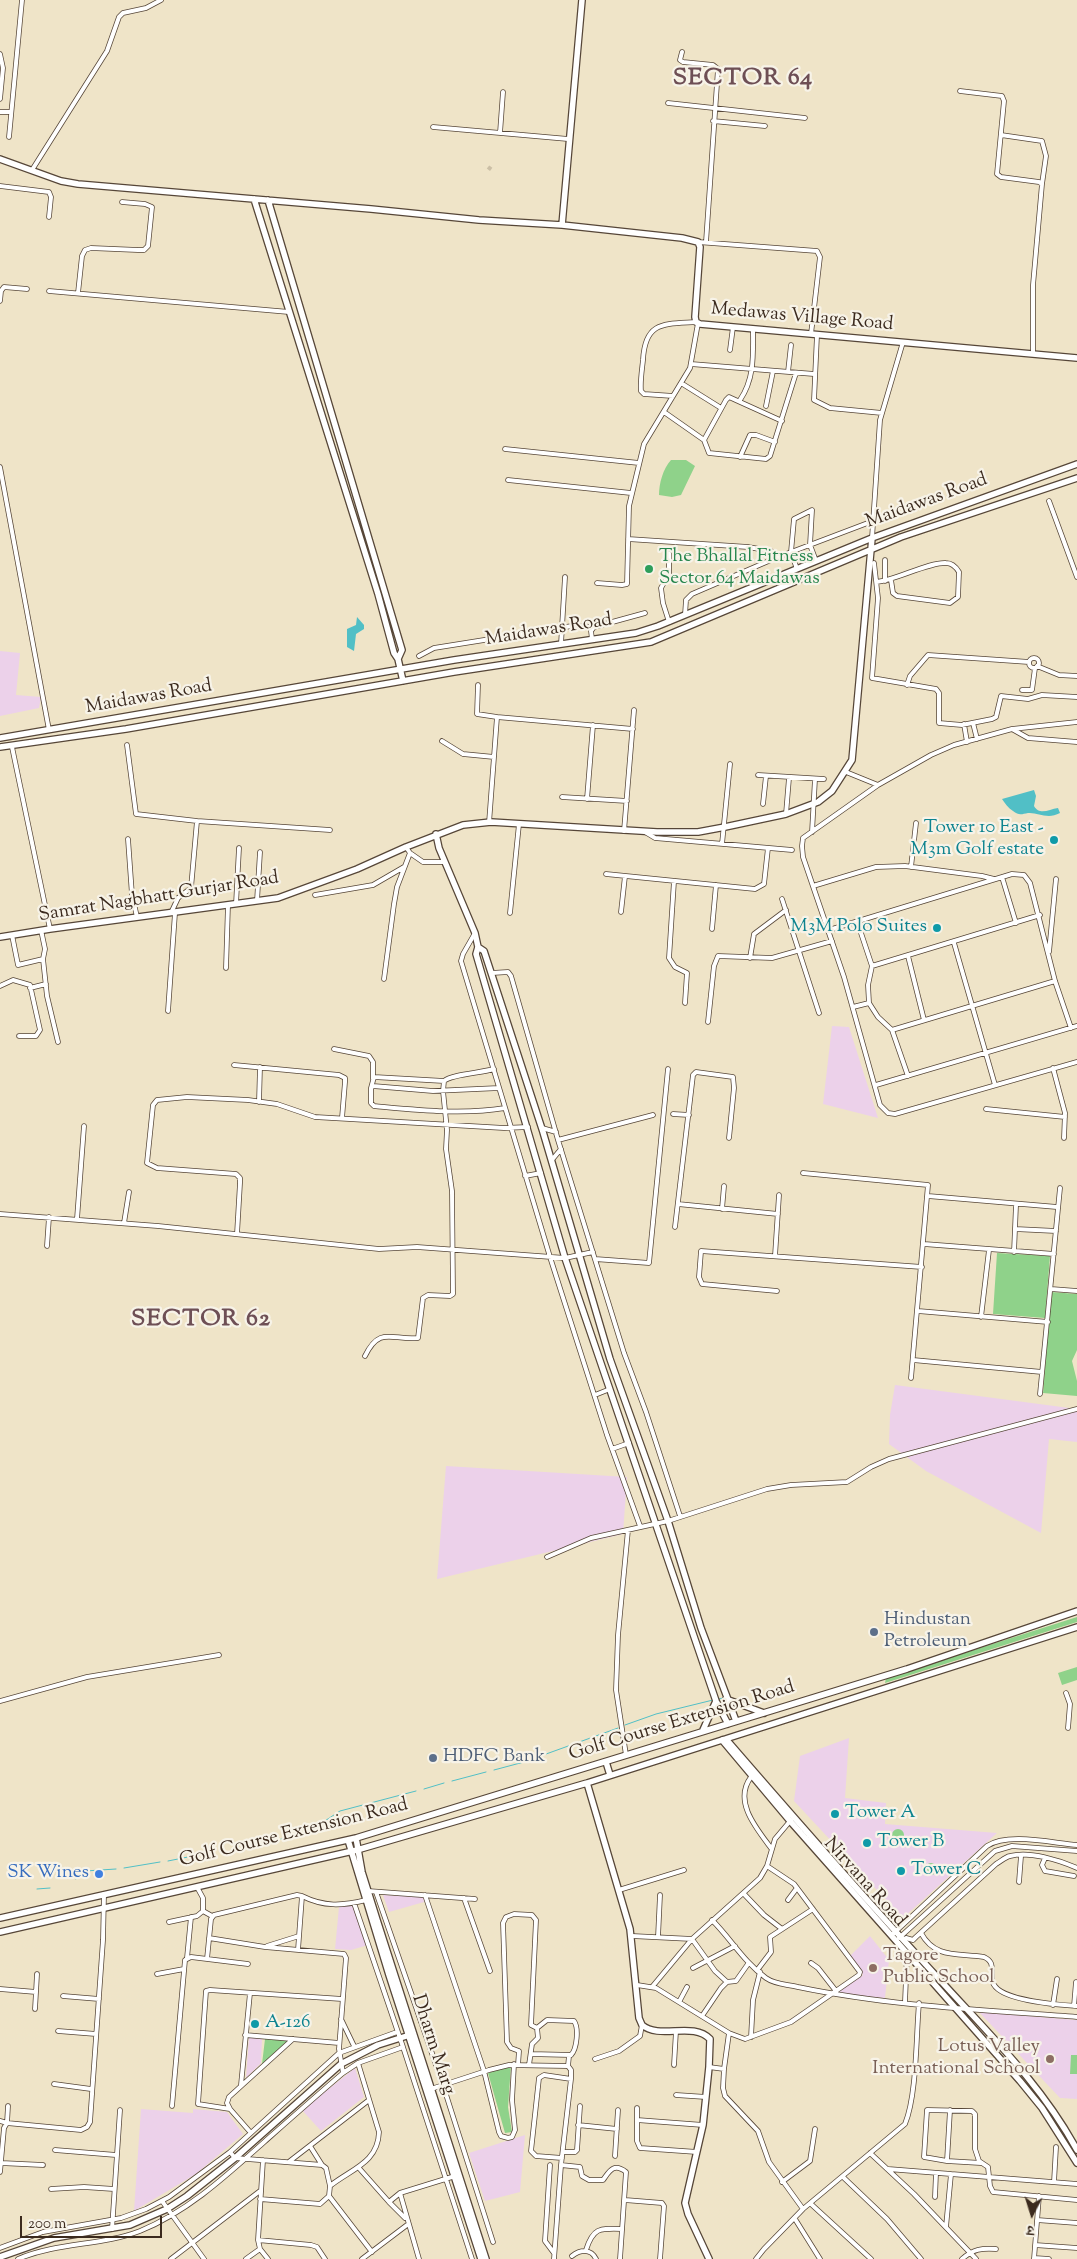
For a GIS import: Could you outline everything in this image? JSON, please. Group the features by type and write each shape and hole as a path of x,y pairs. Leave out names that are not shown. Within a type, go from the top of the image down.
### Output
{"street":[{"path":"9,137 22,0"},
{"path":"32,170 107,51 119,17 123,13 146,8 161,0"},
{"path":"562,225 568,139 582,0"},
{"path":"682,52 680,60 683,62 718,67 706,242"},
{"path":"0,54 3,68 0,99"},
{"path":"960,91 1002,96 1004,101 997,174 1000,177 1042,184"},
{"path":"500,133 503,92"},
{"path":"668,103 714,109 728,108 805,118"},
{"path":"0,112 11,112"},
{"path":"713,121 765,126"},
{"path":"433,127 568,139"},
{"path":"1001,135 1042,141 1046,156 1033,292 1033,354"},
{"path":"0,160 78,184 479,220 562,225 655,234 698,242 817,251 820,257 814,335 814,400 830,408 882,414"},
{"path":"0,186 49,192 51,197 49,217"},
{"path":"254,199 378,594 403,681"},
{"path":"268,200 402,650 398,659"},
{"path":"78,293 84,250 102,248 144,250 148,246 152,207 145,204 122,202"},
{"path":"597,583 626,584 631,493 644,444 691,364 697,323 701,253 698,242"},
{"path":"0,301 1,290 4,287 27,289"},
{"path":"49,291 289,312"},
{"path":"673,396 644,394 641,391 644,345 650,333 661,325 697,323"},
{"name":"Medawas Village Road","path":"697,323 1077,358"},
{"path":"730,350 732,327"},
{"path":"740,400 746,391 752,369 753,328"},
{"path":"872,538 882,414 903,342"},
{"path":"788,372 791,345"},
{"path":"691,364 814,374"},
{"path":"766,406 773,371"},
{"path":"664,412 704,440 709,453 756,460 769,458 796,373"},
{"path":"681,383 721,408"},
{"path":"704,440 729,397 740,400 782,421"},
{"path":"740,457 750,435 775,442"},
{"path":"504,450 639,463"},
{"name":"Maidawas Road","path":"0,738 400,670 636,633 669,622 872,538 1077,464"},
{"path":"0,467 50,730"},
{"name":"Maidawas Road","path":"0,747 12,747 403,681 652,642 871,549 1077,478"},
{"path":"508,480 631,493"},
{"path":"1049,501 1076,569 1077,577"},
{"path":"797,569 792,552 794,519 812,510 810,545 816,561"},
{"path":"685,615 685,603 689,596 778,557 873,521"},
{"name":"Samrat Nagbhatt Gurjar Road","path":"0,938 50,928 278,898 357,869 436,834 463,825 489,822 624,831 698,832 786,814 813,804 827,797 846,772 852,760 872,538"},
{"path":"628,539 748,547 771,551 778,557"},
{"path":"669,552 669,574 661,588 669,622"},
{"path":"884,560 885,581"},
{"path":"874,563 877,582 872,677 880,681 938,690 939,723 953,726 996,717 1001,696 1028,699 1042,695 1077,698"},
{"path":"877,582 891,580 900,575 944,563 954,566 959,572 958,597 950,603 897,596 893,593 891,580"},
{"path":"561,644 565,577"},
{"path":"418,656 434,648 562,628 594,627 645,613"},
{"path":"592,639 591,632 594,627"},
{"path":"907,685 910,676 928,655 1029,662 1032,659 1037,659 1032,690 1022,690"},
{"path":"1029,662 1030,667 1036,667 1060,675 1077,676"},
{"path":"478,685 477,714 633,729"},
{"path":"624,831 634,710"},
{"path":"489,822 498,717"},
{"path":"1077,722 1012,729 954,745 878,785 803,838 802,846 882,1108 888,1113 894,1114 1077,1062"},
{"path":"974,723 977,739"},
{"path":"964,724 967,742"},
{"path":"587,798 593,725"},
{"path":"1012,729 1028,738 1077,742"},
{"path":"442,741 463,754 494,757"},
{"path":"127,744 136,814 197,821 330,830"},
{"path":"12,747 50,928"},
{"path":"722,844 730,764"},
{"path":"846,772 878,785"},
{"path":"758,775 824,780"},
{"path":"763,804 766,776"},
{"path":"786,814 789,778"},
{"path":"812,832 815,779"},
{"path":"562,797 627,801"},
{"path":"168,1011 173,913 178,898 191,888 197,821"},
{"path":"911,867 916,823"},
{"path":"510,913 520,824"},
{"path":"645,832 656,838 792,850"},
{"path":"436,834 444,862 475,933 478,947 476,954 565,1258 716,1701 728,1724"},
{"path":"128,839 132,895 137,917"},
{"path":"406,847 410,853 423,862 444,862"},
{"path":"236,904 238,848"},
{"path":"606,874 755,890 763,886 768,848"},
{"path":"257,901 260,852"},
{"path":"384,979 394,904 410,853"},
{"path":"315,894 373,885 405,866"},
{"path":"813,886 876,867 911,867 995,879"},
{"path":"829,930 995,879 1019,874 1028,879 1040,915 1055,981 1071,1028"},
{"path":"621,912 625,876"},
{"path":"1002,877 1016,923"},
{"path":"1049,953 1052,942 1056,879"},
{"path":"674,881 669,958 675,967 688,973 685,1003"},
{"path":"712,929 716,885"},
{"path":"782,899 819,1013"},
{"path":"226,968 228,905"},
{"path":"750,958 754,934 786,910"},
{"path":"872,966 954,943 1040,915"},
{"path":"857,921 872,966 868,985 869,1002 878,1018 892,1030 908,1076"},
{"path":"41,930 46,984 58,1042"},
{"path":"475,933 462,954 461,961 550,1257 612,1448 640,1526"},
{"path":"12,935 18,965 43,959"},
{"path":"708,1022 716,958 721,955 772,958 832,941"},
{"path":"954,943 995,1085"},
{"path":"478,947 484,951 492,973 542,1128 578,1256 610,1359 668,1521 701,1628 726,1699 736,1721"},
{"path":"908,956 924,1020"},
{"path":"492,973 504,970 510,976 595,1259 680,1516"},
{"path":"0,986 4,982 20,981 30,985 40,1030 36,1036 20,1036"},
{"path":"892,1030 1055,981"},
{"path":"30,988 46,984"},
{"path":"853,1008 869,1002"},
{"path":"876,1085 1077,1026"},
{"path":"334,1049 369,1056 373,1062 371,1103 374,1106 445,1112 486,1111 506,1108"},
{"path":"234,1065 323,1073 345,1078 342,1118"},
{"path":"259,1102 260,1067"},
{"path":"595,1259 650,1263 668,1068"},
{"path":"1053,1068 1065,1117 1064,1138"},
{"path":"365,1356 375,1340 396,1335 418,1338 423,1298 428,1294 450,1296 453,1294 452,1191 446,1149 447,1124 442,1091 444,1081 449,1077 477,1074 494,1069"},
{"path":"675,1227 693,1075 695,1073 732,1075 735,1085 729,1138"},
{"path":"373,1079 382,1076 444,1081"},
{"path":"371,1088 442,1091 500,1088"},
{"path":"236,1234 240,1178 236,1174 157,1168 148,1162 153,1105 157,1100 187,1097 259,1102 277,1104 315,1117 512,1129 528,1127"},
{"path":"986,1109 1065,1117"},
{"path":"674,1114 689,1115"},
{"path":"558,1140 653,1115"},
{"path":"77,1219 84,1126"},
{"path":"542,1128 556,1132"},
{"path":"551,1161 561,1149"},
{"path":"803,1172 924,1183 928,1187 911,1378"},
{"path":"525,1176 541,1173"},
{"path":"722,1210 724,1186"},
{"path":"1040,1394 1060,1188"},
{"path":"124,1223 129,1192"},
{"path":"775,1256 779,1195"},
{"path":"928,1196 1057,1207"},
{"path":"678,1204 722,1210 778,1214"},
{"path":"1014,1252 1016,1205"},
{"path":"0,1214 124,1223 374,1248 417,1247 565,1258 593,1252"},
{"path":"47,1246 48,1217"},
{"path":"1015,1229 1056,1231"},
{"path":"924,1244 1054,1254"},
{"path":"981,1317 989,1250"},
{"path":"777,1291 702,1284 699,1277 700,1254 703,1251 922,1267"},
{"path":"1051,1289 1077,1291"},
{"path":"918,1311 1048,1322"},
{"path":"913,1360 1042,1372"},
{"path":"595,1395 610,1389"},
{"path":"547,1558 591,1538 656,1522 668,1521 776,1487 847,1482 871,1467 889,1459 1077,1409"},
{"path":"612,1448 629,1443"},
{"path":"626,1755 616,1690 618,1635 628,1530"},
{"name":"Golf Course Extension Road","path":"0,1918 356,1838 876,1678 1077,1611"},
{"name":"Golf Course Extension Road","path":"0,1932 354,1850 430,1829 587,1783 1077,1627"},
{"path":"0,1701 87,1677 219,1655"},
{"path":"876,1678 880,1690"},
{"path":"1066,1693 1070,1704 1068,1728"},
{"path":"726,1699 764,1713"},
{"path":"703,1730 716,1701"},
{"path":"783,1706 786,1719"},
{"name":"Nirvana Road","path":"724,1740 751,1776 897,1937 967,2008 1025,2074 1068,2133 1077,2150"},
{"name":"Nirvana Road","path":"724,1740 791,1819"},
{"path":"606,1762 610,1775"},
{"path":"751,1776 746,1784 745,1794 748,1817 771,1848"},
{"path":"587,1783 632,1936 639,2018 642,2025 640,2036 627,2046 595,2058"},
{"path":"425,1818 430,1829"},
{"path":"652,1986 712,1920 744,1894 760,1878 767,1866 775,1839 791,1819"},
{"name":"Dharm Marg","path":"356,1838 354,1850 366,1900 431,2089 486,2259"},
{"path":"897,1937 987,1846 1001,1839 1077,1845"},
{"path":"1001,1839 1004,1847"},
{"name":"Dharm Marg","path":"348,1840 354,1850 368,1891 481,2259"},
{"path":"1027,1847 1028,1840"},
{"path":"1050,1849 1051,1842"},
{"path":"897,1937 995,1851 1004,1847 1077,1851"},
{"path":"897,1937 913,1940 996,1864 1008,1856 1045,1858 1077,1868"},
{"path":"1019,1882 1021,1856"},
{"path":"1045,1858 1042,1865 1045,1871 1074,1876"},
{"path":"637,1985 652,1986 729,2033 744,2039 791,2022 858,1975 860,1972 838,1940 797,1888 790,1880 767,1866"},
{"path":"619,1890 684,1870"},
{"path":"197,1887 202,1898 203,1910"},
{"path":"788,1900 797,1888"},
{"path":"368,1891 475,1898"},
{"path":"376,1892 443,2086 493,2242"},
{"path":"0,2121 81,2130 87,2127 90,2122 104,1894"},
{"path":"744,1894 764,1915 782,1929"},
{"path":"203,1910 212,1916 297,1895 326,1905 366,1900"},
{"path":"424,1895 484,2072 499,2132 508,2138 512,2137 514,2130 512,2100 519,2052 508,2045 507,2035 503,1923 504,1919 509,1915 528,1914 536,1920 530,2022 531,2025 537,2028"},
{"path":"658,1937 660,1895"},
{"path":"298,1950 302,1896"},
{"path":"464,1898 490,1971"},
{"path":"354,1903 472,2259"},
{"path":"751,2037 753,1996 759,1971 771,1952 770,1937 813,1909"},
{"path":"170,1922 191,1917 203,1910"},
{"path":"207,1959 212,1916"},
{"path":"172,2106 184,1969 188,1958 191,1917"},
{"path":"712,1920 729,1937 748,1964 778,1984 830,1994 1077,2017"},
{"path":"921,1933 926,1943 936,1951 984,1956 989,1959 993,1966 993,1984 999,1990 1022,1999 1054,2005 1076,2006 1076,1982"},
{"path":"265,1947 299,1936"},
{"path":"632,1936 692,1940 719,1976 727,1982"},
{"name":"Nirvana Road","path":"897,1937 907,1953 1042,2108 1077,2163"},
{"path":"209,1938 265,1947 344,1954 346,1958 339,2052 343,2073"},
{"path":"693,1968 735,1946"},
{"path":"905,2002 907,1953"},
{"path":"188,1958 248,1964"},
{"path":"811,1963 818,1968 836,1991"},
{"path":"702,2016 721,1988 727,1982 736,1981 748,1964"},
{"path":"157,1974 184,1969"},
{"path":"36,2009 37,1974"},
{"path":"1054,2005 1056,1979"},
{"path":"679,2002 688,1987"},
{"path":"0,1989 36,1992"},
{"path":"230,2109 200,2106 197,2102 204,1995 210,1990 342,1999"},
{"path":"241,2085 250,1993"},
{"path":"63,1996 99,1999"},
{"path":"756,2259 804,2208 901,2128 907,2118 912,2091 919,2003"},
{"path":"341,2019 354,2046"},
{"path":"531,2054 569,2056 575,2051 576,2023 574,2021 547,2020 537,2028"},
{"path":"642,2025 652,2030 697,2033 708,2037 710,2042 703,2124 685,2203 688,2214 709,2259"},
{"path":"529,2065 532,2044 538,2038 537,2028"},
{"path":"58,2031 96,2034"},
{"path":"674,2065 676,2031"},
{"path":"0,2248 43,2232 112,2219 146,2209 162,2200 230,2152 339,2052 396,2032"},
{"path":"729,2033 724,2068 723,2088 725,2096 758,2131 768,2162 804,2208"},
{"path":"245,2035 340,2043"},
{"path":"0,2257 54,2238 130,2225 167,2208 187,2196 235,2158 341,2064 370,2048 412,2035"},
{"path":"251,2133 230,2109 228,2100 241,2085 293,2039"},
{"path":"18,2259 54,2247 128,2235 172,2215 199,2198 343,2073 358,2063 403,2047"},
{"path":"554,2259 561,2164 564,2152 571,2079 571,2070 568,2066 569,2056"},
{"path":"330,2186 371,2156 379,2144 379,2132 358,2063"},
{"path":"431,2089 516,2064 568,2066"},
{"path":"709,2067 724,2068"},
{"path":"562,2158 536,2156 531,2151 538,2078 544,2075 571,2079"},
{"path":"54,2084 91,2089"},
{"path":"317,2085 321,2092"},
{"path":"676,2095 706,2097"},
{"path":"289,2162 369,2100"},
{"path":"0,2172 8,2106"},
{"path":"564,2152 576,2151 580,2106"},
{"path":"637,2108 637,2141 640,2148 697,2152"},
{"path":"112,2229 120,2110"},
{"path":"615,2156 618,2110"},
{"path":"981,2163 977,2159 975,2149 975,2114 972,2111 927,2110 922,2151 924,2157 987,2165 991,2190 996,2193 1077,2200"},
{"path":"947,2161 950,2110"},
{"path":"637,2120 703,2124"},
{"path":"578,2125 617,2129"},
{"path":"782,2182 810,2161 815,2129"},
{"path":"260,2198 320,2204 329,2196 330,2186 326,2168 310,2146"},
{"path":"1054,2182 1056,2147"},
{"path":"55,2150 116,2155"},
{"path":"230,2152 235,2158"},
{"path":"870,2153 976,2259"},
{"path":"235,2158 322,2165"},
{"path":"263,2160 258,2240 260,2249 268,2259"},
{"path":"1,2163 43,2166"},
{"path":"561,2164 580,2167 582,2176 589,2180 603,2180 607,2171 612,2169 624,2170 627,2175 620,2259"},
{"path":"550,2165 545,2241 554,2252"},
{"path":"358,2167 406,2219"},
{"path":"888,2169 1077,2184"},
{"path":"935,2197 936,2173"},
{"path":"946,2227 951,2174"},
{"path":"389,2202 400,2193 455,2176"},
{"path":"842,2177 887,2220 921,2259"},
{"path":"51,2189 84,2187 114,2189"},
{"path":"171,2259 260,2191"},
{"path":"400,2193 407,2225 419,2259"},
{"path":"329,2196 372,2252"},
{"path":"1039,2196 1034,2258 1049,2259"},
{"path":"162,2200 204,2259"},
{"path":"625,2200 662,2204 664,2206 660,2259"},
{"path":"811,2204 871,2259"},
{"path":"795,2219 820,2259"},
{"path":"1037,2220 1077,2223"},
{"path":"362,2259 407,2225"},
{"path":"586,2250 592,2234 596,2231 602,2229 622,2229"},
{"path":"258,2240 311,2245 317,2247 326,2259"},
{"path":"1035,2245 1077,2248"},
{"path":"962,2259 969,2252 982,2248 996,2249"},
{"path":"246,2259 260,2249"},
{"path":"572,2256 586,2250 591,2252 596,2259"}],"shaded area":[{"path":"0,651 20,653 16,695 41,697 39,708 0,716"},
{"path":"832,1026 849,1027 878,1118 823,1104"},
{"path":"895,1385 1077,1409 1077,1442 1049,1439 1041,1533 926,1471 889,1444 890,1415"},
{"path":"446,1466 627,1477 623,1534 437,1579"},
{"path":"849,1738 845,1798 886,1803 885,1824 997,1833 903,1918 794,1801 800,1756"},
{"path":"383,1895 423,1897 424,1902 389,1912"},
{"path":"354,1904 368,1945 351,1950 335,1949 339,1907"},
{"name":"Tagore Public School","path":"870,1936 889,1960 885,1998 839,1994 839,1991 863,1975 850,1956"},
{"name":"Lotus Valley International School","path":"979,2012 1077,2020 1077,2099 1060,2098"},
{"path":"249,2037 262,2039 261,2063 246,2078"},
{"path":"355,2068 364,2097 321,2131 302,2110"},
{"path":"141,2109 193,2113 193,2109 227,2112 243,2134 196,2174 134,2211"},
{"path":"525,2135 520,2192 485,2201 469,2153"}],"green space":[{"path":"671,460 686,460 695,466 681,495 672,497 659,495 662,476"},
{"path":"997,1253 1050,1256 1045,1318 993,1314"},
{"path":"1051,1292 1077,1294 1077,1350 1072,1361 1077,1381 1077,1396 1043,1393"},
{"path":"1077,1617 1077,1622 885,1683 886,1678"},
{"path":"1077,1667 1077,1680 1062,1685 1058,1673"},
{"path":"896,1829 900,1829 904,1835 900,1841 896,1841 892,1837 892,1833"},
{"path":"931,1863 937,1869 931,1875 925,1869"},
{"path":"265,2039 290,2040 262,2064"},
{"path":"1071,2055 1077,2055 1077,2074 1070,2074"},
{"path":"511,2065 508,2107 512,2132 505,2133 488,2073"}],"water":[{"path":"357,617 364,625 364,629 356,634 354,651 347,647 347,629 356,625"},
{"path":"1034,790 1036,796 1034,806 1036,809 1045,811 1058,808 1060,813 1051,816 1032,813 1019,814 1015,813 1002,799"}],"waterway":[{"path":"719,1699 723,1698"},
{"path":"625,1725 656,1714 713,1700"},
{"path":"494,1770 524,1762 618,1728"},
{"path":"452,1781 486,1772"},
{"path":"424,1789 444,1783"},
{"path":"281,1839 305,1834 340,1811 416,1791"},
{"path":"168,1861 213,1852"},
{"path":"124,1868 160,1862"},
{"path":"76,1879 85,1871 116,1869"},
{"path":"37,1889 50,1888"}],"tunnel":[{"path":"488,167 492,170"}],"place":[{"name":"The Bhallal Fitness Sector 64 Maidawas","path":"649,569"},
{"name":"Tower 10 East - M3m Golf estate","path":"1054,840"},
{"name":"M3M Polo Suites","path":"937,928"},
{"name":"Hindustan Petroleum","path":"874,1632"},
{"name":"HDFC Bank","path":"433,1758"},
{"name":"Tower A","path":"835,1814"},
{"name":"Tower B","path":"867,1843"},
{"name":"Tower C","path":"901,1871"},
{"name":"SK Wines","path":"99,1874"},
{"name":"Tagore Public School","path":"873,1968"},
{"name":"A-126","path":"255,2024"},
{"name":"Lotus Valley International School","path":"1050,2059"}],"district":[{"name":"SECTOR 64","path":"743,80"},
{"name":"SECTOR 62","path":"201,1321"}]}
